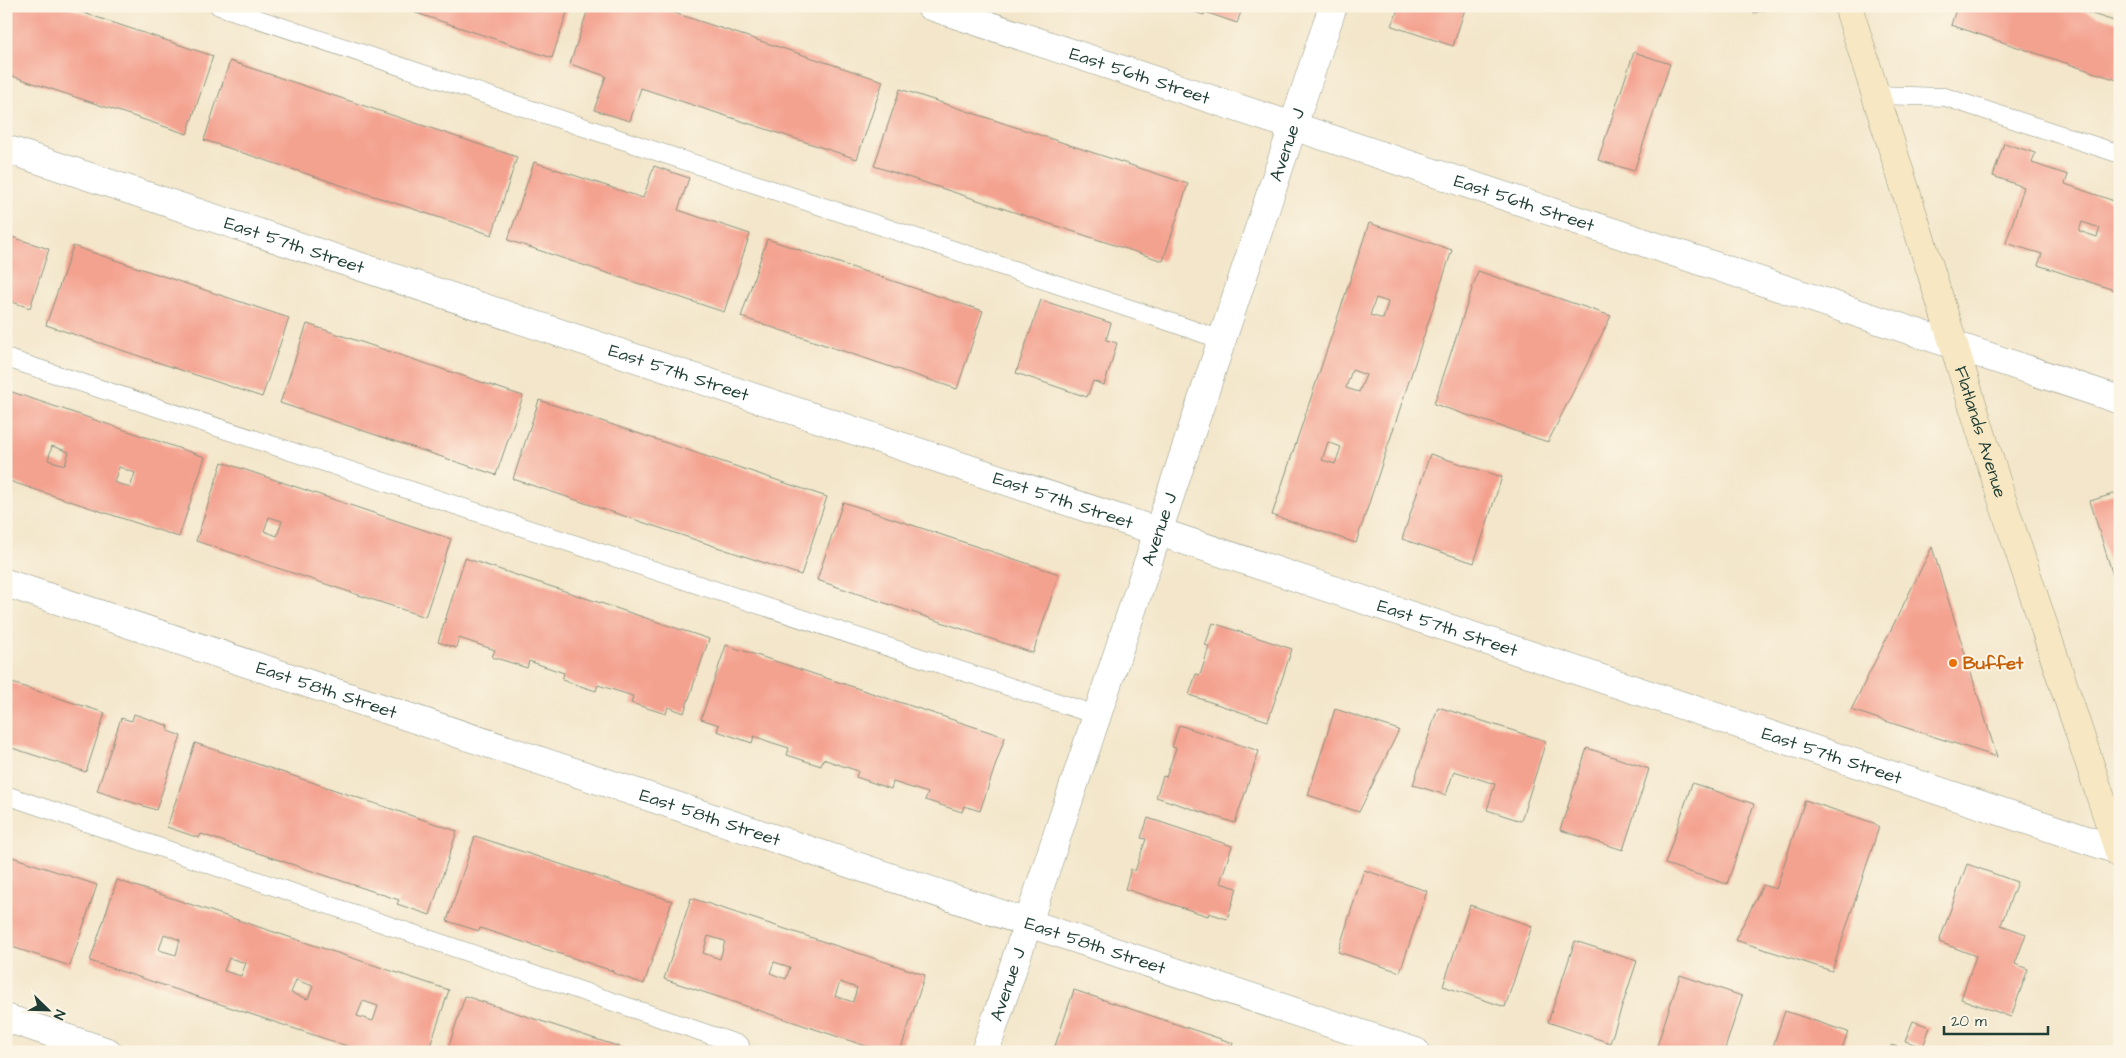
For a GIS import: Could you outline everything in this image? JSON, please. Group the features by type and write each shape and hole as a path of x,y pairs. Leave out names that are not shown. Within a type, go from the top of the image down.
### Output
{"main road":[{"name":"Flatlands Avenue","path":"1848,6 2005,509 2119,852"}],"street":[{"name":"East 56th Street","path":"930,6 2120,400"},
{"name":"Avenue J","path":"985,1052 1333,6"},
{"name":"East 57th Street","path":"6,149 2119,852"},
{"name":"East 58th Street","path":"6,582 1416,1052"},
{"path":"6,1018 108,1052"}],"lane":[{"path":"219,6 1173,322 1222,340"},
{"path":"1876,95 1945,97 2120,154"},
{"path":"6,358 1096,715"},
{"path":"6,795 740,1045"}],"building":[{"path":"6,6 63,6 213,56 187,134 6,74"},
{"path":"395,6 569,6 552,58"},
{"path":"589,6 653,6 883,81 857,159 641,88 630,121 594,110 606,76 570,64"},
{"path":"1243,6 1237,23 1205,12 1204,15 1178,7"},
{"path":"1399,6 1466,6 1453,46 1392,26"},
{"path":"1752,6 1776,6 1776,7 1754,13"},
{"path":"1957,6 2068,6 2120,23 2120,81 1951,25"},
{"path":"1634,52 1670,64 1634,171 1598,160"},
{"path":"230,61 517,157 492,235 204,140"},
{"path":"900,89 1188,184 1163,261 874,166"},
{"path":"2004,143 2035,153 2032,163 2068,175 2065,184 2120,203 2120,292 2038,265 2042,254 2006,243 2024,187 1993,176","holes":["2082,222 2100,228 2097,237 2079,231"]},
{"path":"534,162 643,198 654,166 689,178 678,210 750,234 724,312 508,240"},
{"path":"1369,223 1452,250 1356,543 1272,515","holes":["1376,298 1388,302 1383,319 1370,315","1352,370 1366,375 1359,392 1346,388","1328,442 1341,447 1335,464 1322,460"]},
{"path":"6,235 49,249 30,308 6,300"},
{"path":"767,239 983,311 957,389 741,317"},
{"path":"73,246 289,318 262,397 46,325"},
{"path":"1478,271 1611,316 1548,442 1434,404"},
{"path":"1041,300 1111,323 1106,340 1117,343 1111,364 1104,385 1093,381 1087,397 1016,373"},
{"path":"307,324 523,396 496,475 280,403"},
{"path":"6,390 205,457 179,537 6,480","holes":["52,446 69,452 65,465 48,460","119,467 135,473 130,488 114,482"]},
{"path":"539,400 827,497 801,575 513,479"},
{"path":"1430,454 1502,477 1474,563 1402,539"},
{"path":"222,462 451,539 425,617 196,541","holes":["269,517 282,521 277,536 264,531"]},
{"path":"2120,492 2120,595 2119,595 2090,501"},
{"path":"843,502 1059,574 1033,653 817,580"},
{"path":"1932,547 1997,757 1851,710"},
{"path":"465,558 709,639 684,713 668,707 666,714 631,703 633,696 598,685 596,691 562,680 564,673 529,661 527,668 492,657 495,650 459,638 456,648 438,642"},
{"path":"1213,623 1292,649 1268,721 1189,695 1196,674 1200,675 1205,660 1209,646 1205,645"},
{"path":"726,645 1005,737 980,811 964,806 962,812 925,800 928,793 893,782 891,789 856,777 858,771 823,759 821,766 787,755 789,748 754,736 752,743 717,731 719,725 701,719"},
{"path":"6,681 105,713 86,772 6,746"},
{"path":"1438,707 1546,741 1521,821 1487,810 1495,784 1454,771 1446,795 1413,785"},
{"path":"1335,709 1399,730 1359,812 1308,795"},
{"path":"134,714 169,726 168,731 181,736 156,810 97,791 121,718 132,721"},
{"path":"1179,725 1259,751 1235,823 1156,797 1163,776 1166,777 1176,748 1172,747"},
{"path":"195,743 457,831 430,915 397,904 399,900 201,834 199,838 167,827"},
{"path":"1587,748 1649,769 1623,850 1560,830"},
{"path":"1692,783 1754,804 1727,884 1665,864"},
{"path":"1805,800 1874,823 1879,827 1832,971 1735,940 1763,885 1776,889"},
{"path":"1148,818 1232,846 1220,883 1237,888 1227,919 1209,913 1208,916 1125,889 1131,869 1135,871 1146,839 1141,838"},
{"path":"475,836 672,901 644,984 613,973 613,971 480,928 479,931 447,921"},
{"path":"6,855 97,885 70,966 6,945"},
{"path":"1967,864 2017,882 2001,925 2026,934 2015,964 2028,969 2011,1017 1961,999 1976,956 1939,942"},
{"path":"1364,870 1427,891 1400,972 1338,952"},
{"path":"117,880 449,990 428,1052 365,1052 90,961","holes":["164,934 180,940 176,955 159,950","229,958 246,963 241,976 224,971","296,980 313,986 308,999 291,993","363,1001 378,1006 373,1021 357,1016"]},
{"path":"691,898 925,975 900,1052 884,1052 664,979","holes":["708,936 725,941 720,959 703,953","774,962 790,967 786,979 770,973","840,982 857,988 853,1002 835,996"]},
{"path":"1470,905 1532,926 1505,1007 1443,986"},
{"path":"1575,941 1637,961 1610,1043 1548,1022"},
{"path":"1680,975 1742,996 1724,1052 1655,1052"},
{"path":"1074,990 1233,1043 1230,1052 1053,1052"},
{"path":"465,996 632,1051 632,1052 447,1052"},
{"path":"1785,1011 1848,1032 1841,1052 1771,1052"},
{"path":"1913,1021 1930,1027 1923,1047 1905,1041"},
{"path":"1891,1045 1911,1051 1911,1052 1889,1052"}],"place":[{"name":"Buffet","path":"1953,663"}]}
